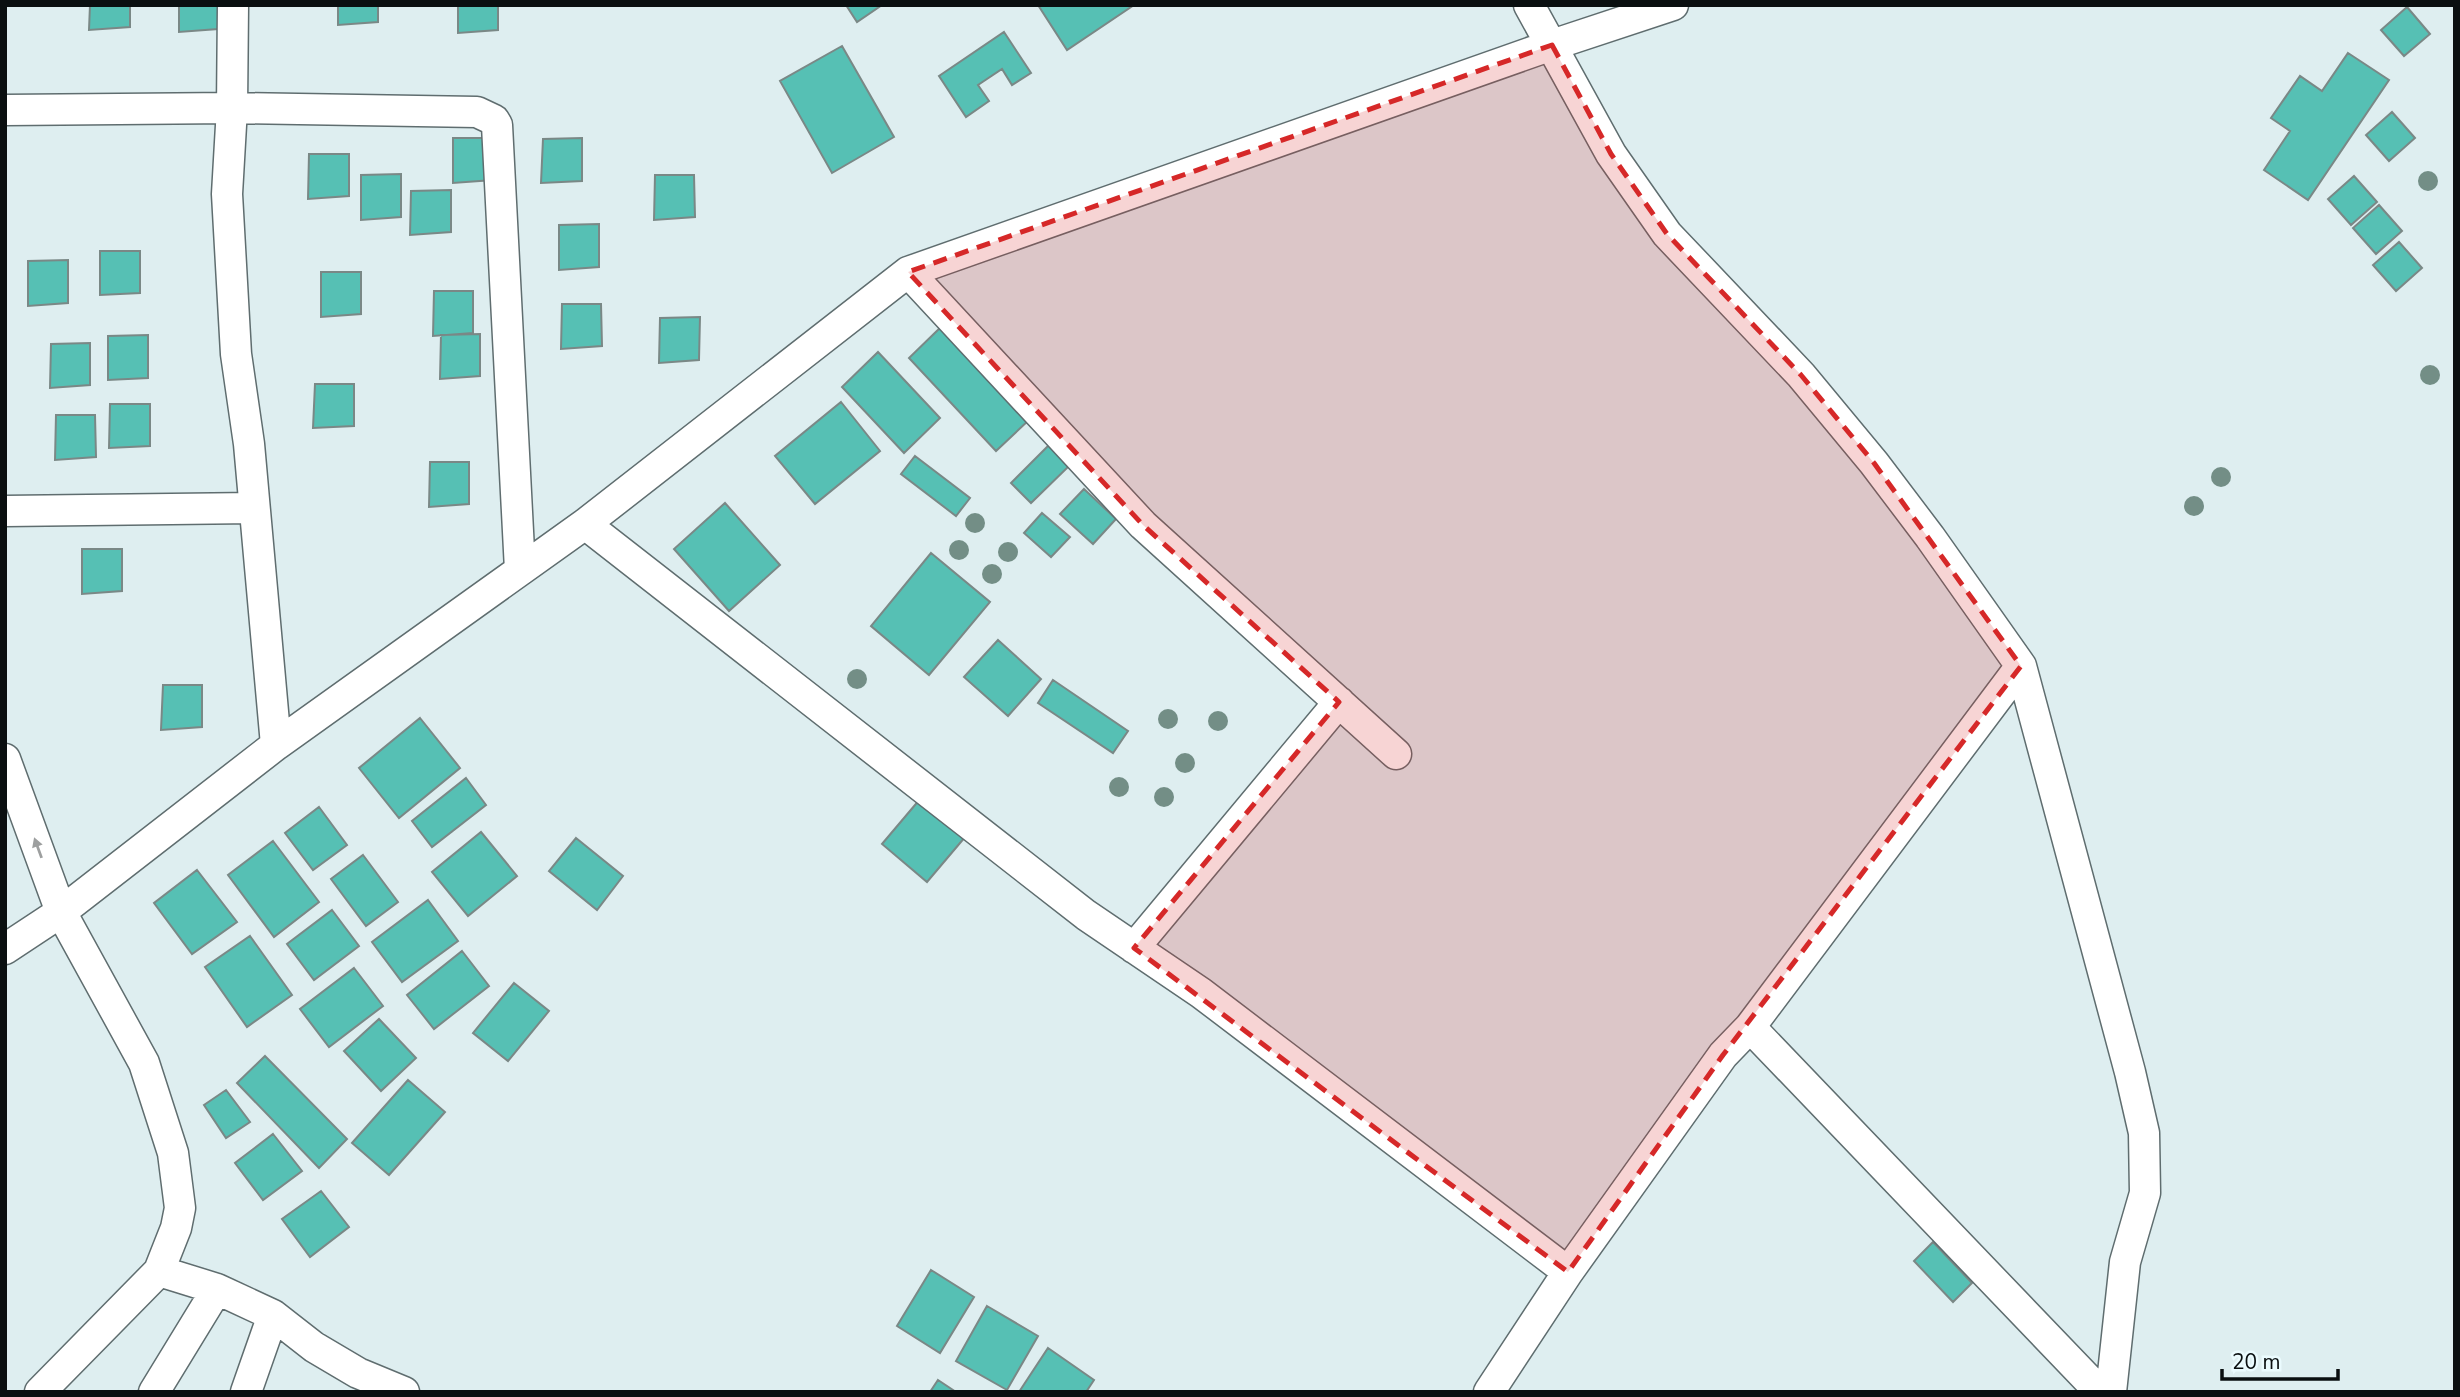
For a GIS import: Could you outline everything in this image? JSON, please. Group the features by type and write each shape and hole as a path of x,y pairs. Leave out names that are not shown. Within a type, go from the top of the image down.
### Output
{"street":[{"path":"233,5 228,194 236,354 249,444 276,745"},
{"path":"1529,5 1611,154 1667,234 1801,375 1842,424 1930,537 2021,666 2144,1133 2145,1193 2125,1262 2111,1392"},
{"path":"7,943 61,912 276,745 585,524 908,272 1552,45 1673,5"},
{"path":"5,110 232,108 477,112 494,120 498,125 520,570"},
{"path":"908,272 1143,525 1396,754"},
{"path":"5,511 254,508"},
{"path":"585,524 1086,915 1201,993 1568,1272"},
{"path":"1489,1392 1568,1272 1723,1055 1750,1027 2021,666"},
{"path":"1134,948 1339,702"},
{"path":"5,759 61,912 144,1063 173,1153 180,1208 176,1228 159,1271 40,1392"},
{"path":"1750,1027 2100,1392"},
{"path":"159,1271 217,1289 273,1315 314,1347 358,1373 404,1392"},
{"path":"154,1392 217,1289"},
{"path":"246,1392 273,1315"}],"highlighted area":[{"path":"1552,45 1611,154 1667,234 1801,375 1874,463 2021,666 1723,1055 1568,1272 1134,948 1339,702 1143,525 908,272"}],"building":[{"path":"90,5 130,5 130,27 89,30"},
{"path":"179,5 219,5 218,29 179,32"},
{"path":"338,5 378,5 378,22 338,25"},
{"path":"458,5 498,5 498,30 458,33"},
{"path":"846,5 882,5 857,22"},
{"path":"1038,5 1134,5 1067,50"},
{"path":"2407,7 2430,34 2404,56 2381,30"},
{"path":"1004,32 1031,73 1012,85 1002,69 978,85 989,101 966,117 939,76"},
{"path":"842,46 894,137 832,173 780,81"},
{"path":"2348,53 2389,80 2308,200 2264,170 2290,131 2271,118 2300,76 2322,91"},
{"path":"2392,112 2415,138 2389,161 2366,135"},
{"path":"453,138 493,138 493,180 453,183"},
{"path":"582,138 582,181 541,183 543,139"},
{"path":"309,154 349,154 349,196 308,199"},
{"path":"401,174 401,217 361,220 361,175"},
{"path":"655,175 694,175 695,217 654,220"},
{"path":"2354,176 2377,202 2351,225 2328,199"},
{"path":"451,190 451,232 410,235 411,191"},
{"path":"2379,205 2402,231 2376,254 2353,228"},
{"path":"599,224 599,267 559,270 559,225"},
{"path":"2399,242 2422,268 2396,291 2373,265"},
{"path":"100,251 140,251 140,293 100,295"},
{"path":"68,260 68,303 28,306 28,261"},
{"path":"321,272 361,272 361,314 321,317"},
{"path":"434,291 473,291 473,333 433,336"},
{"path":"562,304 601,304 602,346 561,349"},
{"path":"700,317 699,360 659,363 660,318"},
{"path":"943,325 1030,419 996,451 909,358"},
{"path":"480,334 480,376 440,379 441,335"},
{"path":"148,335 148,378 108,380 108,336"},
{"path":"90,343 90,385 50,388 51,344"},
{"path":"878,352 940,418 904,453 842,387"},
{"path":"315,384 354,384 354,426 313,428"},
{"path":"841,402 880,451 815,504 775,456"},
{"path":"110,404 150,404 150,446 109,448"},
{"path":"56,415 95,415 96,457 55,460"},
{"path":"1049,445 1069,466 1031,503 1011,483"},
{"path":"915,456 970,498 956,516 901,474"},
{"path":"430,462 469,462 469,504 429,507"},
{"path":"1084,489 1116,519 1093,544 1060,514"},
{"path":"725,503 780,565 729,611 674,549"},
{"path":"1042,513 1070,537 1051,557 1024,533"},
{"path":"82,549 122,549 122,591 82,594"},
{"path":"931,553 990,602 929,675 871,626"},
{"path":"998,640 1041,679 1008,716 964,677"},
{"path":"1053,680 1128,731 1113,753 1038,703"},
{"path":"163,685 202,685 202,727 161,730"},
{"path":"420,718 460,768 399,818 359,768"},
{"path":"466,778 486,805 432,847 412,821"},
{"path":"926,792 971,830 927,882 882,844"},
{"path":"319,807 347,845 313,870 285,833"},
{"path":"481,832 517,876 468,916 432,872"},
{"path":"576,838 623,876 597,910 549,871"},
{"path":"273,841 319,902 274,937 228,875"},
{"path":"363,855 398,902 366,926 331,879"},
{"path":"197,870 237,922 192,954 154,903"},
{"path":"428,900 458,941 402,982 372,942"},
{"path":"332,910 359,946 314,980 287,944"},
{"path":"250,936 292,995 247,1027 205,967"},
{"path":"462,951 489,986 434,1029 407,995"},
{"path":"354,968 383,1006 329,1047 300,1009"},
{"path":"514,983 549,1011 508,1061 473,1033"},
{"path":"379,1019 416,1058 381,1091 344,1051"},
{"path":"265,1056 347,1139 319,1168 237,1083"},
{"path":"408,1080 445,1112 389,1175 352,1143"},
{"path":"226,1090 250,1122 226,1138 204,1105"},
{"path":"273,1134 302,1171 263,1200 235,1163"},
{"path":"321,1191 349,1227 310,1257 282,1219"},
{"path":"1933,1242 1972,1283 1953,1302 1914,1261"},
{"path":"931,1270 974,1297 940,1353 897,1326"},
{"path":"987,1306 1038,1336 1007,1390 956,1361"},
{"path":"1048,1348 1094,1380 1086,1392 1019,1392"},
{"path":"938,1380 956,1392 930,1392"}]}
